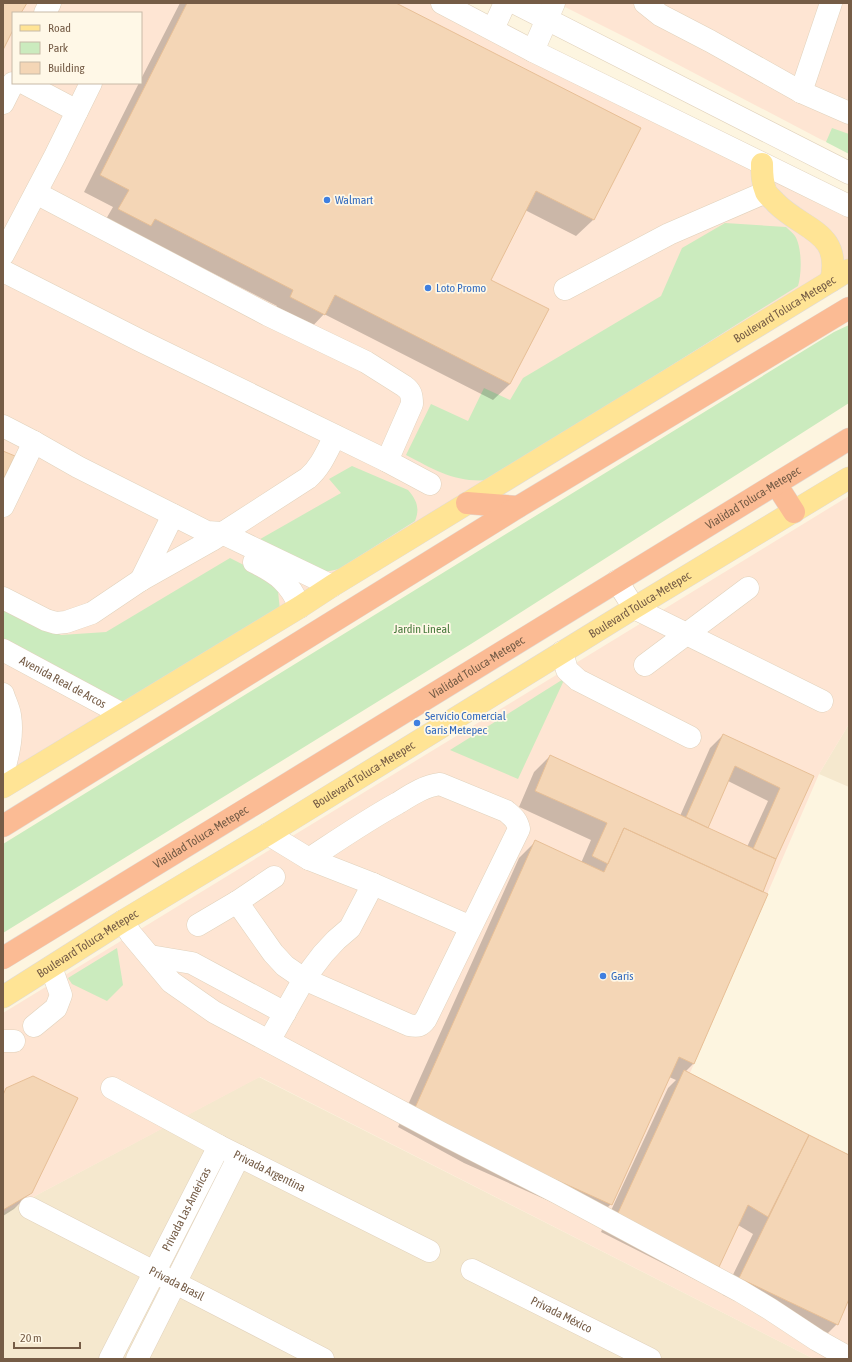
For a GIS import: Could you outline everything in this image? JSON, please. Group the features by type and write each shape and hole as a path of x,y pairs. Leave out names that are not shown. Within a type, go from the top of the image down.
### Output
{"highway":[{"path":"3,826 518,506 849,308"},
{"name":"Vialidad Toluca-Metepec","path":"3,958 849,439"},
{"path":"776,484 794,512"},
{"path":"467,503 518,506"}],"main road":[{"path":"762,164 762,178 766,192 781,208 821,236 828,244 832,252 834,267 840,275"},
{"name":"Boulevard Toluca-Metepec","path":"3,787 300,607 840,275"},
{"name":"Boulevard Toluca-Metepec","path":"3,998 123,921 268,834 562,652 849,478"}],"street":[{"path":"46,12 50,3"},
{"path":"442,3 533,51 849,206"},
{"path":"493,29 505,3"},
{"path":"515,3 551,11 849,173"},
{"path":"645,3 660,15 710,41 800,92 849,113"},
{"path":"800,92 831,3"},
{"path":"533,51 551,11"},
{"path":"3,103 12,84"},
{"path":"26,84 77,111"},
{"path":"3,255 11,222 36,193 90,84"},
{"path":"565,289 669,234 766,192"},
{"path":"36,193 268,315 366,362 404,386 410,391 412,404 387,461"},
{"path":"3,271 141,341 387,461 430,484"},
{"path":"3,426 78,467 214,535 332,586"},
{"path":"3,598 46,620 56,623 66,622 92,613 214,535 308,478 322,462 335,436"},
{"path":"3,506 34,442"},
{"path":"142,580 173,515"},
{"path":"214,535 278,576 294,593 300,607"},
{"path":"617,581 634,608 822,700"},
{"path":"645,665 748,588"},
{"name":"Avenida Real de Arcos","path":"3,650 122,714"},
{"path":"562,652 567,670 578,680 690,737"},
{"path":"3,694 10,715 11,739 3,772"},
{"path":"237,902 273,953 285,966 304,979 416,1027 421,1025 426,1019 519,829 518,822 506,811 440,784 431,785 377,814 309,859"},
{"path":"268,834 309,859 373,884 471,927"},
{"path":"198,925 237,902 274,877"},
{"path":"269,1041 304,979 323,954 350,928 373,884"},
{"path":"123,921 131,934 174,985 214,1012 434,1130 556,1192 740,1291 817,1340 849,1358"},
{"path":"150,956 192,963 285,1013"},
{"path":"34,1026 56,1008 61,995 51,967"},
{"name":"Privada Argentina","path":"112,1088 219,1146 429,1251"},
{"name":"Privada Las Américas","path":"110,1359 219,1146"},
{"name":"Privada Las Américas","path":"137,1359 239,1156"},
{"name":"Privada Brasil","path":"30,1208 323,1359"},
{"name":"Privada México","path":"472,1270 650,1359"}],"shaded area":[{"path":"3,3 440,3 849,210 849,264 3,779"},
{"path":"557,3 849,3 849,152 820,139"},
{"path":"849,496 849,724 819,774 690,1073 849,1155 849,1359 814,1359 260,1077 3,1213 3,1013"},
{"path":"849,724 849,787 819,774"},
{"path":"259,1077 814,1359 3,1359 3,1213"}],"green space":[{"path":"832,128 849,134 849,154 826,142"},
{"path":"725,223 786,227 795,236 799,247 801,267 798,286 489,480 455,477 436,470 406,455 431,404 468,421 484,388 510,400 523,378 661,296 682,248"},
{"name":"Jardin Lineal","path":"849,325 849,403 471,644 3,933 3,844 834,332"},
{"path":"352,466 408,490 414,497 417,505 417,517 415,521 339,569 330,571 320,571 255,542 341,493 329,479"},
{"path":"230,558 277,582 280,610 128,704 3,642 3,607 61,635 106,632"},
{"path":"565,678 518,779 450,750"},
{"path":"117,948 123,985 107,1001 72,984 68,978"}],"building":[{"path":"3,3 27,3 22,12 12,12 12,32 3,50"},
{"name":"Walmart","path":"187,3 396,3 641,128 594,220 536,191 491,280 549,309 510,384 335,295 325,315 290,297 293,290 155,219 151,226 118,209 129,190 100,175"},
{"path":"3,451 15,456 3,480"},
{"path":"723,734 814,776 776,859 753,849 780,788 735,766 708,828 686,817"},
{"path":"550,755 776,859 763,892 624,828 608,864 592,856 607,823 535,791"},
{"name":"Garis","path":"624,828 768,894 694,1064 679,1057 612,1205 481,1146 414,1110 535,840 604,872"},
{"path":"684,1070 809,1135 768,1217 748,1205 719,1267 617,1215"},
{"path":"33,1076 78,1098 32,1193 3,1210 3,1095 6,1088"},
{"path":"809,1135 849,1155 849,1299 838,1325 739,1278"}],"place":[{"name":"Walmart","path":"327,200"},
{"name":"Loto Promo","path":"428,288"},
{"name":"Servicio Comercial Garis Metepec","path":"417,723"},
{"name":"Garis","path":"603,976"}]}
